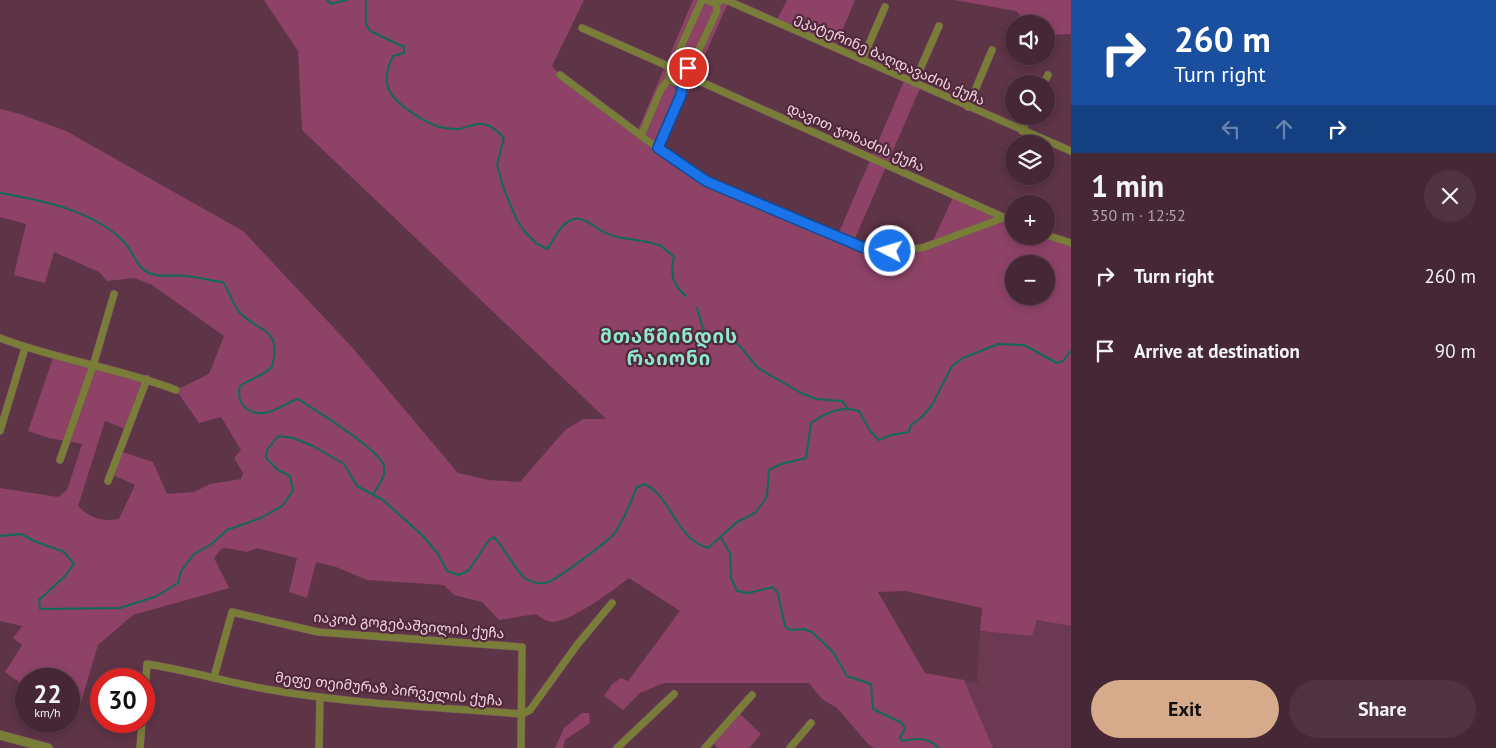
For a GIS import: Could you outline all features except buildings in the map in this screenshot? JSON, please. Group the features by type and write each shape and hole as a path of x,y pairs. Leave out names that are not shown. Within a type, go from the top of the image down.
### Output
{"street":[{"path":"658,148 681,95 687,76 717,11 719,2 704,0 668,72 670,78 675,82 687,76"},
{"name":"ეკატერინე ბაღდავაძის ქუჩა","path":"726,0 1071,151"},
{"path":"862,60 885,7"},
{"path":"914,83 939,26"},
{"path":"582,28 672,66 682,63 686,65 687,76"},
{"path":"968,107 992,50"},
{"path":"560,75 641,136 706,181 874,252 922,248 1003,218"},
{"name":"დავით ჯოხაძის ქუჩა","path":"687,76 1003,218"},
{"path":"641,136 661,89 670,78"},
{"path":"1022,130 1024,125"},
{"path":"1055,238 1071,242"},
{"path":"60,460 93,366 114,294"},
{"path":"0,338 25,348 147,379 176,390"},
{"path":"0,431 25,348"},
{"path":"108,481 147,379"},
{"path":"522,714 530,710 612,603"},
{"name":"იაკობ გოგებაშვილის ქუჩა","path":"214,677 232,612 318,632 522,647 521,748"},
{"name":"მეფე თეიმურაზ პირველის ქუჩა","path":"147,668 147,664 265,689 320,697 522,714"},
{"path":"617,748 674,694"},
{"path":"705,748 752,695"},
{"path":"319,748 320,697"},
{"path":"790,748 811,723"},
{"path":"140,748 141,733"},
{"path":"0,735 48,748"}],"shaded area":[{"path":"264,0 584,0 552,66 560,75 637,132 693,0 726,0 729,1 662,151 707,181 837,237 905,79 921,86 853,243 875,252 931,245 954,195 1005,218 1005,245 1055,245 1055,239 1071,243 1071,626 1037,620 1032,636 980,631 982,608 906,591 878,592 925,673 964,680 993,748 874,748 869,745 837,708 822,699 809,683 664,683 640,693 623,710 604,696 612,684 621,678 628,681 680,611 629,578 593,604 563,620 549,621 536,614 499,620 482,602 454,595 444,585 367,580 336,567 316,562 307,598 289,592 297,558 257,548 247,552 227,548 221,549 214,558 229,588 133,615 98,645 80,705 80,668 15,668 15,679 5,672 22,645 13,638 22,626 0,621 0,488 58,497 67,490 82,444 49,438 28,431 54,355 147,379 128,430 105,421 78,506 87,514 107,520 119,519 135,485 111,474 120,451 153,462 167,494 194,492 210,484 241,479 243,473 234,458 241,450 221,417 199,423 176,390 209,374 224,336 152,285 134,278 107,281 99,272 54,252 45,283 14,275 26,224 0,217 0,109 20,114 66,131 243,231 351,346 458,473 489,480 520,482 565,430 583,419 606,419 302,130 298,51"},
{"path":"787,0 855,0 835,48 776,22"},
{"path":"954,0 1071,0 1071,34 1055,35 1055,15 1020,15 1016,11"},
{"path":"1037,620 1071,626 1071,748 993,748 964,680 977,683 980,631 1032,636"},
{"path":"737,711 761,734 749,748 718,748 711,741"},
{"path":"582,713 589,713 590,723 565,740 563,748 555,748 564,728"}],"waterway":[{"path":"327,0 331,4 346,0"},
{"path":"366,0 366,24 370,31 404,47 404,53 393,56 388,68 387,77 389,90 398,102 414,114 438,126 458,129 482,124 494,129 504,138 497,165 504,189 516,218 524,231 536,243 547,249 567,222 579,219 615,236 659,245 674,257 673,278 678,288 686,296"},
{"path":"0,193 50,203 84,215 113,232 125,243 139,265 152,274 223,282 240,313 267,332 274,344 272,367 240,386 240,400 243,405 252,412 265,413 298,399 331,420 371,450 384,466 383,477 373,494"},
{"path":"697,308 704,332 712,338 727,337 739,345 758,368 801,393 816,399 842,401 847,407"},
{"path":"0,536 21,534 64,552 74,564 65,576 39,600 40,609 120,608 157,596 178,583 181,571 194,554 212,544 227,530 261,518 282,506 293,491 290,476 278,470 266,458 267,450 278,436 293,438 313,446 344,464 357,486 383,500 423,536 438,554 447,571 459,575 469,570 489,540 494,537 523,577 534,582 545,583 571,568 613,535 624,518 637,487 645,484 654,490 689,537 698,544 708,548 737,522 755,513 767,496 769,470 781,464 806,458 811,423 822,416 846,409 859,411 870,431 879,440 891,435 909,432 911,425 922,417 932,405 952,366 963,358 998,344 1024,345 1057,363 1063,361 1071,351"},
{"path":"721,538 730,553 731,578 737,591 748,593 773,587 778,594 785,626 790,630 804,629 812,632 833,652 847,676 871,684 873,709 902,723 905,729 900,737 902,741 922,739 939,748"}],"district":[{"name":"მთაწმინდის რაიონი","path":"669,347"}],"route":[{"path":"688,68 688,76 683,82 681,95 658,148 706,181 874,252 890,251"}]}
